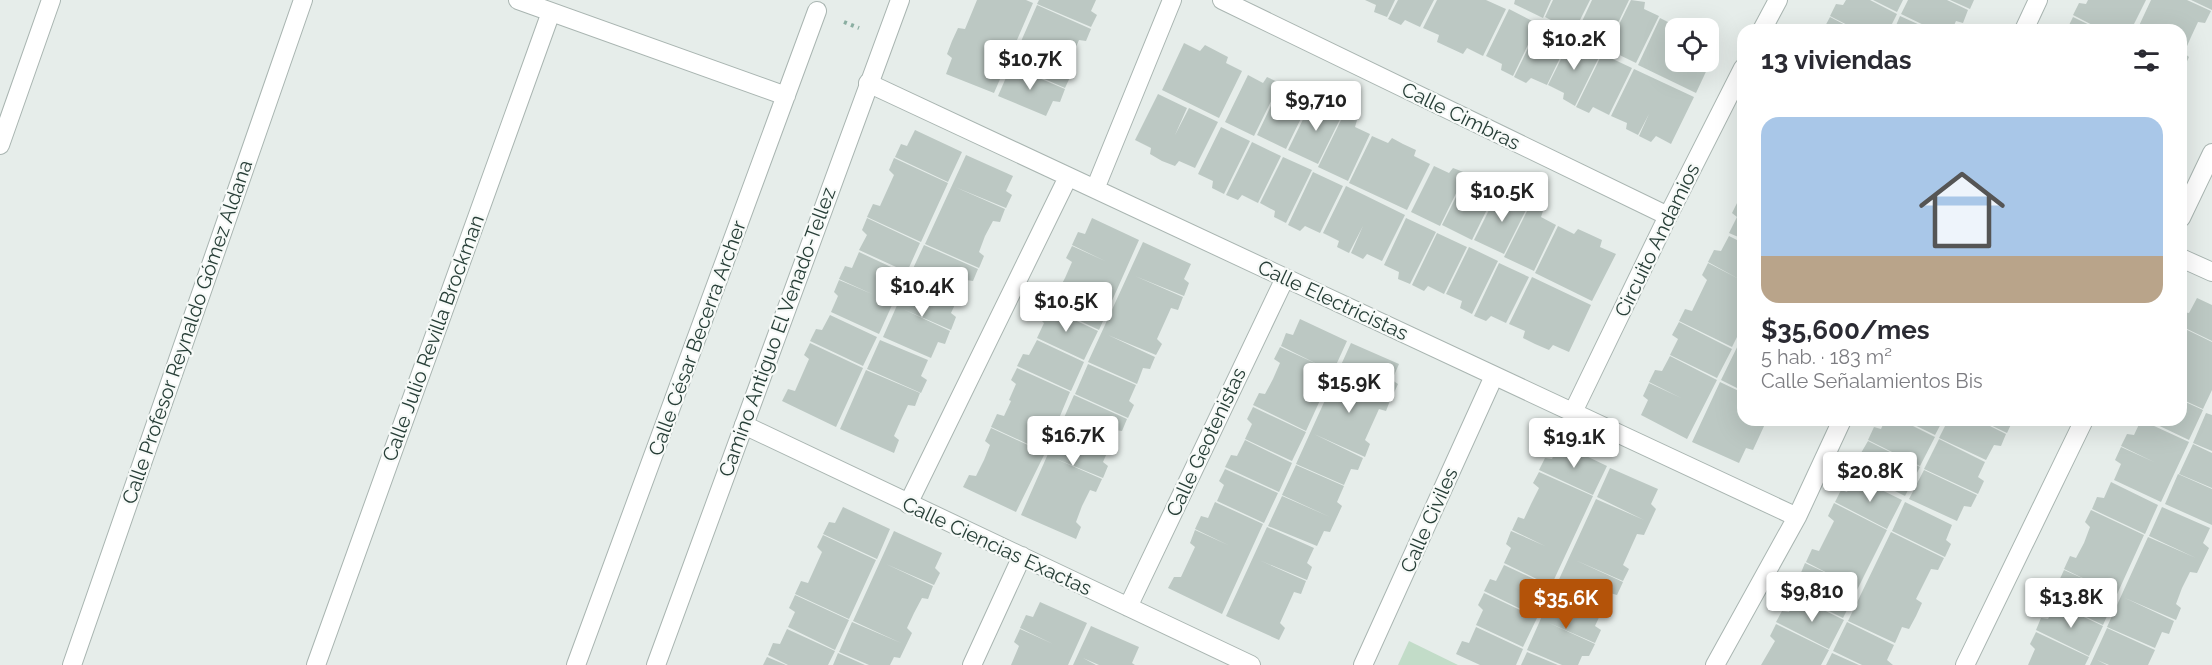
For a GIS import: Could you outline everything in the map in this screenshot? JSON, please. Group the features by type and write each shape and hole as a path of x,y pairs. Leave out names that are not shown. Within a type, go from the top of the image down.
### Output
{"street":[{"path":"0,145 51,0"},
{"name":"Calle Profesor Reynaldo Gómez Aldana","path":"72,665 303,0"},
{"path":"518,0 786,96"},
{"name":"Camino Antiguo El Venado-Tellez","path":"656,665 900,0"},
{"path":"1095,189 1172,0"},
{"name":"Calle Cimbras","path":"1222,0 1668,216"},
{"path":"2027,24 2038,0"},
{"path":"1765,24 1776,1"},
{"name":"Calle César Becerra Archer","path":"576,665 817,11"},
{"name":"Calle Julio Revilla Brockman","path":"316,665 551,12"},
{"name":"Circuito Andamios","path":"1573,412 1737,80"},
{"name":"Calle Electricistas","path":"868,83 1797,517"},
{"path":"2187,205 2212,153"},
{"path":"908,504 1068,177"},
{"path":"2187,261 2212,272"},
{"name":"Calle Geotenistas","path":"1128,607 1285,278"},
{"name":"Calle Civiles","path":"1363,665 1494,376"},
{"name":"Calle Ciencias Exactas","path":"744,425 1128,607 1230,660 1251,665"},
{"path":"1715,665 1797,517 1839,426"},
{"path":"1965,665 2081,426"},
{"path":"972,665 1022,556"}],"path":[{"path":"817,11 886,37"}],"green space":[{"path":"1409,641 1458,665 1398,665"}],"building":[{"path":"977,0 1026,0 1033,3 994,93 946,74 952,58 947,54 952,41 958,28 965,29"},
{"path":"1039,0 1096,0 1091,11 1097,15 1091,27 1037,4"},
{"path":"1365,0 1395,0 1387,17 1374,12 1376,5"},
{"path":"1398,0 1434,0 1420,27 1405,20 1401,25 1388,19"},
{"path":"1437,0 1486,0 1506,9 1483,56 1467,48 1463,54 1437,42 1439,35 1423,28"},
{"path":"1515,0 1551,0 1543,18 1514,4"},
{"path":"1553,0 1590,0 1574,32 1545,17"},
{"path":"1592,0 1629,0 1607,46 1577,32"},
{"path":"1631,0 1645,2 1644,9 1659,16 1636,63 1607,49"},
{"path":"1846,0 1870,0 1897,14 1892,24 1845,24 1830,16 1836,4 1843,5"},
{"path":"1873,0 1903,0 1897,12"},
{"path":"1908,0 1947,0 1968,10 1963,23 1956,21 1955,24 1922,24 1901,14"},
{"path":"1950,0 1974,0 1970,9"},
{"path":"2088,0 2146,0 2134,24 2090,24 2073,15 2079,3 2086,4"},
{"path":"2151,0 2187,0 2211,11 2205,23 2198,22 2187,46 2187,24 2140,24"},
{"path":"2191,0 2212,0 2212,10"},
{"path":"1037,5 1091,29 1086,41 1079,40 1065,71 1071,75 1065,88 1011,64"},
{"path":"1509,9 1538,24 1513,76 1501,70 1502,64 1486,56"},
{"path":"1900,16 1918,24 1897,24"},
{"path":"1830,17 1843,24 1826,24"},
{"path":"2073,17 2088,24 2070,24"},
{"path":"1660,18 1665,20 1665,72 1706,72 1696,93 1638,65"},
{"path":"1540,24 1569,39 1547,85 1531,78 1526,83 1514,77"},
{"path":"1571,39 1601,53 1575,106 1563,99 1564,93 1548,85"},
{"path":"1184,43 1200,51 1205,45 1228,57 1226,63 1242,71 1219,118 1162,90"},
{"path":"1602,54 1632,68 1609,115 1593,107 1589,113 1576,107"},
{"path":"1011,66 1065,89 1060,102 1053,101 1046,116 998,96"},
{"path":"1634,69 1694,97 1671,144 1656,136 1651,142 1639,136 1649,114 1638,135 1626,129 1627,123 1611,116"},
{"path":"1248,75 1263,83 1267,77 1280,83 1254,136 1225,122"},
{"path":"1282,83 1295,88 1293,95 1309,102 1286,149 1257,135"},
{"path":"1158,94 1187,108 1175,135 1189,108 1218,122 1195,168 1179,161 1175,166 1162,161 1150,154 1151,148 1135,140"},
{"path":"1311,103 1327,111 1331,106 1344,111 1318,164 1288,150"},
{"path":"1344,114 1357,120 1355,127 1370,134 1348,181 1318,167"},
{"path":"1221,127 1250,141 1224,194 1212,188 1213,181 1198,174"},
{"path":"915,130 962,152 948,182 895,157 901,144 907,146"},
{"path":"1372,136 1388,143 1392,138 1416,150 1414,156 1430,164 1407,210 1349,183"},
{"path":"1252,142 1281,156 1258,203 1242,195 1238,200 1226,195"},
{"path":"966,155 1013,176 1006,191 1012,195 1006,208 955,187 1005,209 1000,222 993,221 985,236 979,252 984,256 979,268 925,244"},
{"path":"1283,157 1312,170 1286,223 1274,217 1275,211 1260,203"},
{"path":"894,158 948,183 921,242 867,217 873,204 880,206 894,175 889,170"},
{"path":"1434,166 1449,173 1453,168 1466,173 1440,226 1411,212"},
{"path":"1313,172 1343,186 1320,233 1305,226 1300,231 1288,225"},
{"path":"1468,173 1480,179 1479,185 1495,193 1472,240 1442,225"},
{"path":"1346,186 1405,215 1382,261 1367,254 1363,259 1351,253 1363,226 1349,253 1337,247 1339,241 1323,233"},
{"path":"1497,194 1513,201 1517,196 1530,202 1504,254 1474,240"},
{"path":"1737,203 1737,217 1732,213"},
{"path":"1530,205 1543,211 1541,217 1556,225 1534,271 1504,257"},
{"path":"1737,217 1737,236 1729,233"},
{"path":"867,218 920,243 907,272 859,250 867,235 862,230"},
{"path":"1092,218 1139,240 1099,330 1045,304 1051,292 1057,293 1065,278 1072,262 1066,258 1072,246 1105,261 1072,245 1078,232 1085,234"},
{"path":"1406,218 1436,232 1410,284 1398,279 1399,272 1384,265"},
{"path":"1558,226 1574,234 1578,229 1602,240 1600,247 1616,254 1592,301 1535,273"},
{"path":"1437,233 1467,247 1444,294 1428,286 1424,291 1412,285"},
{"path":"1729,236 1737,240 1737,278 1708,262 1714,250 1721,251"},
{"path":"1143,242 1191,264 1184,279 1189,283 1184,296 1135,276 1183,297 1178,310 1171,308 1157,339 1162,344 1156,355 1108,335 1155,357 1150,369 1143,368 1137,384 1088,362"},
{"path":"924,245 978,269 973,281 966,280 959,296 910,275"},
{"path":"1469,247 1498,261 1472,314 1460,308 1462,301 1446,294"},
{"path":"859,252 906,274 879,334 831,312 838,296 834,292 839,280 872,294 839,279 845,266 852,268"},
{"path":"1499,263 1529,277 1506,323 1491,316 1486,321 1474,316"},
{"path":"1708,263 1737,278 1737,337 1732,347 1679,321 1685,309 1692,311 1707,280 1702,275"},
{"path":"910,276 958,298 951,313 956,317 951,330 903,309 950,331 945,344 938,342 931,358 883,337"},
{"path":"1532,277 1591,305 1569,352 1553,345 1549,350 1535,344 1523,338 1525,331 1509,324"},
{"path":"2197,298 2212,305 2212,341 2187,329 2187,313 2189,313"},
{"path":"1045,306 1098,331 1084,360 1037,338 1044,323 1039,318"},
{"path":"830,315 877,337 863,366 810,341 816,329 822,330"},
{"path":"1300,319 1347,341 1306,431 1253,405 1259,393 1265,394 1273,379 1280,363 1274,359 1280,347 1319,365 1281,346 1286,333 1293,335"},
{"path":"1679,322 1732,349 1717,378 1670,355 1678,339 1672,335"},
{"path":"2187,330 2212,342 2212,390 2203,409 2187,402"},
{"path":"880,340 928,360 921,376 927,380 921,393 867,369"},
{"path":"1037,340 1084,362 1071,391 1017,366 1023,354 1029,355"},
{"path":"810,343 863,368 836,427 782,401 788,389 795,391 809,359 804,355"},
{"path":"1351,343 1399,364 1392,380 1398,384 1392,397 1343,377 1391,398 1386,411 1379,409 1365,440 1370,444 1365,457 1314,434 1363,458 1358,470 1351,469 1344,485 1296,464"},
{"path":"1737,347 1737,388 1721,380"},
{"path":"1670,356 1717,380 1687,439 1641,415 1648,400 1643,396 1649,383 1681,398 1649,382 1655,370 1662,371"},
{"path":"1088,364 1136,385 1129,401 1134,405 1128,418 1075,394"},
{"path":"1017,368 1070,392 1045,452 991,427 997,414 1004,416 1011,401 1009,400 1016,384 1011,380"},
{"path":"866,370 920,393 915,406 908,405 894,436 899,440 894,453 840,429"},
{"path":"1720,382 1737,390 1737,426 1764,426 1753,450 1746,448 1739,463 1692,442"},
{"path":"1074,395 1127,419 1122,431 1115,430 1108,445 1110,446 1103,462 1108,466 1103,478 1054,458 1102,479 1096,492 1090,490 1082,506 1076,522 1081,527 1076,539 1021,515"},
{"path":"2187,403 2203,410 2189,440 2160,426 2187,426"},
{"path":"1253,407 1306,432 1292,461 1245,439 1252,424 1247,419"},
{"path":"2206,413 2212,415 2212,451 2193,443"},
{"path":"1882,426 1913,426 1935,437 1920,466 1868,440 1874,427 1881,429"},
{"path":"1916,426 1940,426 1935,435"},
{"path":"1945,426 1990,426 2006,434 2001,446 1994,445 1986,460 1939,438"},
{"path":"1992,426 2010,426 2007,433"},
{"path":"2138,426 2154,426 2189,442 2161,502 2114,480 2121,464 2115,460 2121,447 2154,462 2121,446 2127,434 2134,435"},
{"path":"991,428 1045,453 1016,512 963,487 969,475 976,476 984,460 990,445 985,441"},
{"path":"1939,439 1985,462 1978,477 1984,481 1978,494 1924,469"},
{"path":"1245,440 1292,463 1279,492 1225,467 1231,455 1237,456"},
{"path":"1868,441 1920,467 1905,496 1859,473 1866,458 1861,453"},
{"path":"1559,443 1607,466 1593,495 1539,470 1545,458 1552,459"},
{"path":"2193,444 2212,453 2212,488 2179,474"},
{"path":"1296,465 1344,486 1337,502 1342,506 1330,532 1324,531 1317,546 1268,526 1282,496 1330,517 1282,495"},
{"path":"1610,468 1658,489 1651,504 1656,509 1644,535 1637,534 1623,565 1629,569 1623,581 1575,560 1623,582 1617,595 1610,593 1603,609 1555,588 1596,499 1644,520 1597,497"},
{"path":"1225,469 1278,493 1264,523 1217,501 1224,485 1219,481"},
{"path":"1924,470 1977,495 1971,507 1964,506 1957,521 1909,499"},
{"path":"1539,472 1593,496 1551,586 1504,563 1511,548 1506,544 1511,531 1545,546 1512,530 1518,517 1524,519 1539,488 1533,483"},
{"path":"2178,474 2212,489 2212,525 2165,504"},
{"path":"1855,477 1902,500 1887,529 1835,502 1841,490 1847,492"},
{"path":"2111,482 2158,505 2145,534 2092,509 2097,497 2104,498"},
{"path":"1215,502 1263,524 1222,614 1168,588 1174,577 1181,577 1195,547 1190,543 1195,530 1228,545 1195,529 1201,516 1208,518"},
{"path":"1905,502 1952,525 1946,540 1951,544 1945,557 1892,531"},
{"path":"1834,503 1887,530 1843,618 1797,595 1804,579 1800,575 1805,563 1837,578 1806,562 1812,549 1819,551 1834,521 1828,516"},
{"path":"843,507 890,529 877,559 823,534 829,522 835,523"},
{"path":"2162,507 2210,528 2203,543 2209,548 2197,573 2190,572 2182,588 2176,604 2181,608 2176,620 2125,598 2174,621 2169,634 2162,632 2155,648 2107,627 2148,537 2196,558 2149,536"},
{"path":"2091,510 2144,535 2103,625 2056,602 2063,587 2058,583 2064,570 2091,582 2064,569 2070,556 2076,558 2084,543 2090,527 2085,522"},
{"path":"1267,527 1314,548 1307,563 1312,567 1307,580 1259,560 1306,581 1301,594 1294,592 1280,623 1285,628 1279,640 1226,616"},
{"path":"894,531 942,553 935,568 940,573 934,585 886,564 933,586 928,599 922,598 907,628 912,633 900,658 894,657 890,665 869,665 839,652 852,622 901,643 853,621"},
{"path":"1891,532 1944,558 1938,570 1931,569 1916,599 1922,603 1916,616 1909,629 1902,627 1895,643 1848,621"},
{"path":"823,535 876,560 849,619 795,594 801,581 808,583 822,552 817,547"},
{"path":"1504,565 1551,587 1537,617 1484,591 1490,579 1496,581"},
{"path":"1554,589 1602,611 1595,626 1601,630 1595,643 1547,622 1595,644 1589,656 1582,656 1578,665 1562,665 1527,650"},
{"path":"1484,593 1537,618 1523,647 1476,625 1483,610 1478,605"},
{"path":"795,595 849,620 835,650 788,627 795,612 789,608"},
{"path":"1797,597 1844,620 1829,649 1776,622 1782,611 1789,612"},
{"path":"1040,602 1087,623 1068,665 1011,665 1019,646 1014,642 1020,629 1053,644 1020,628 1026,615 1033,617"},
{"path":"2056,604 2103,626 2089,656 2036,630 2041,618 2048,619"},
{"path":"1847,622 1894,645 1887,660 1893,665 1862,665 1833,651"},
{"path":"1776,624 1829,650 1821,665 1761,665 1775,641 1770,636"},
{"path":"1091,626 1139,647 1132,663 1135,665 1099,665 1083,658 1096,665 1073,665"},
{"path":"1476,627 1523,649 1516,665 1480,665 1456,654 1462,641 1469,643"},
{"path":"2107,628 2155,650 2148,665 2109,665 2097,660 2107,665 2090,665"},
{"path":"787,629 835,651 828,665 788,665 768,655 773,643 780,644"},
{"path":"2036,632 2089,657 2085,665 2028,665 2035,649 2030,644"},
{"path":"1527,652 1558,665 1521,665"},
{"path":"838,653 865,665 833,665"},
{"path":"1832,653 1859,665 1826,665"},
{"path":"767,657 786,665 763,665"}]}
